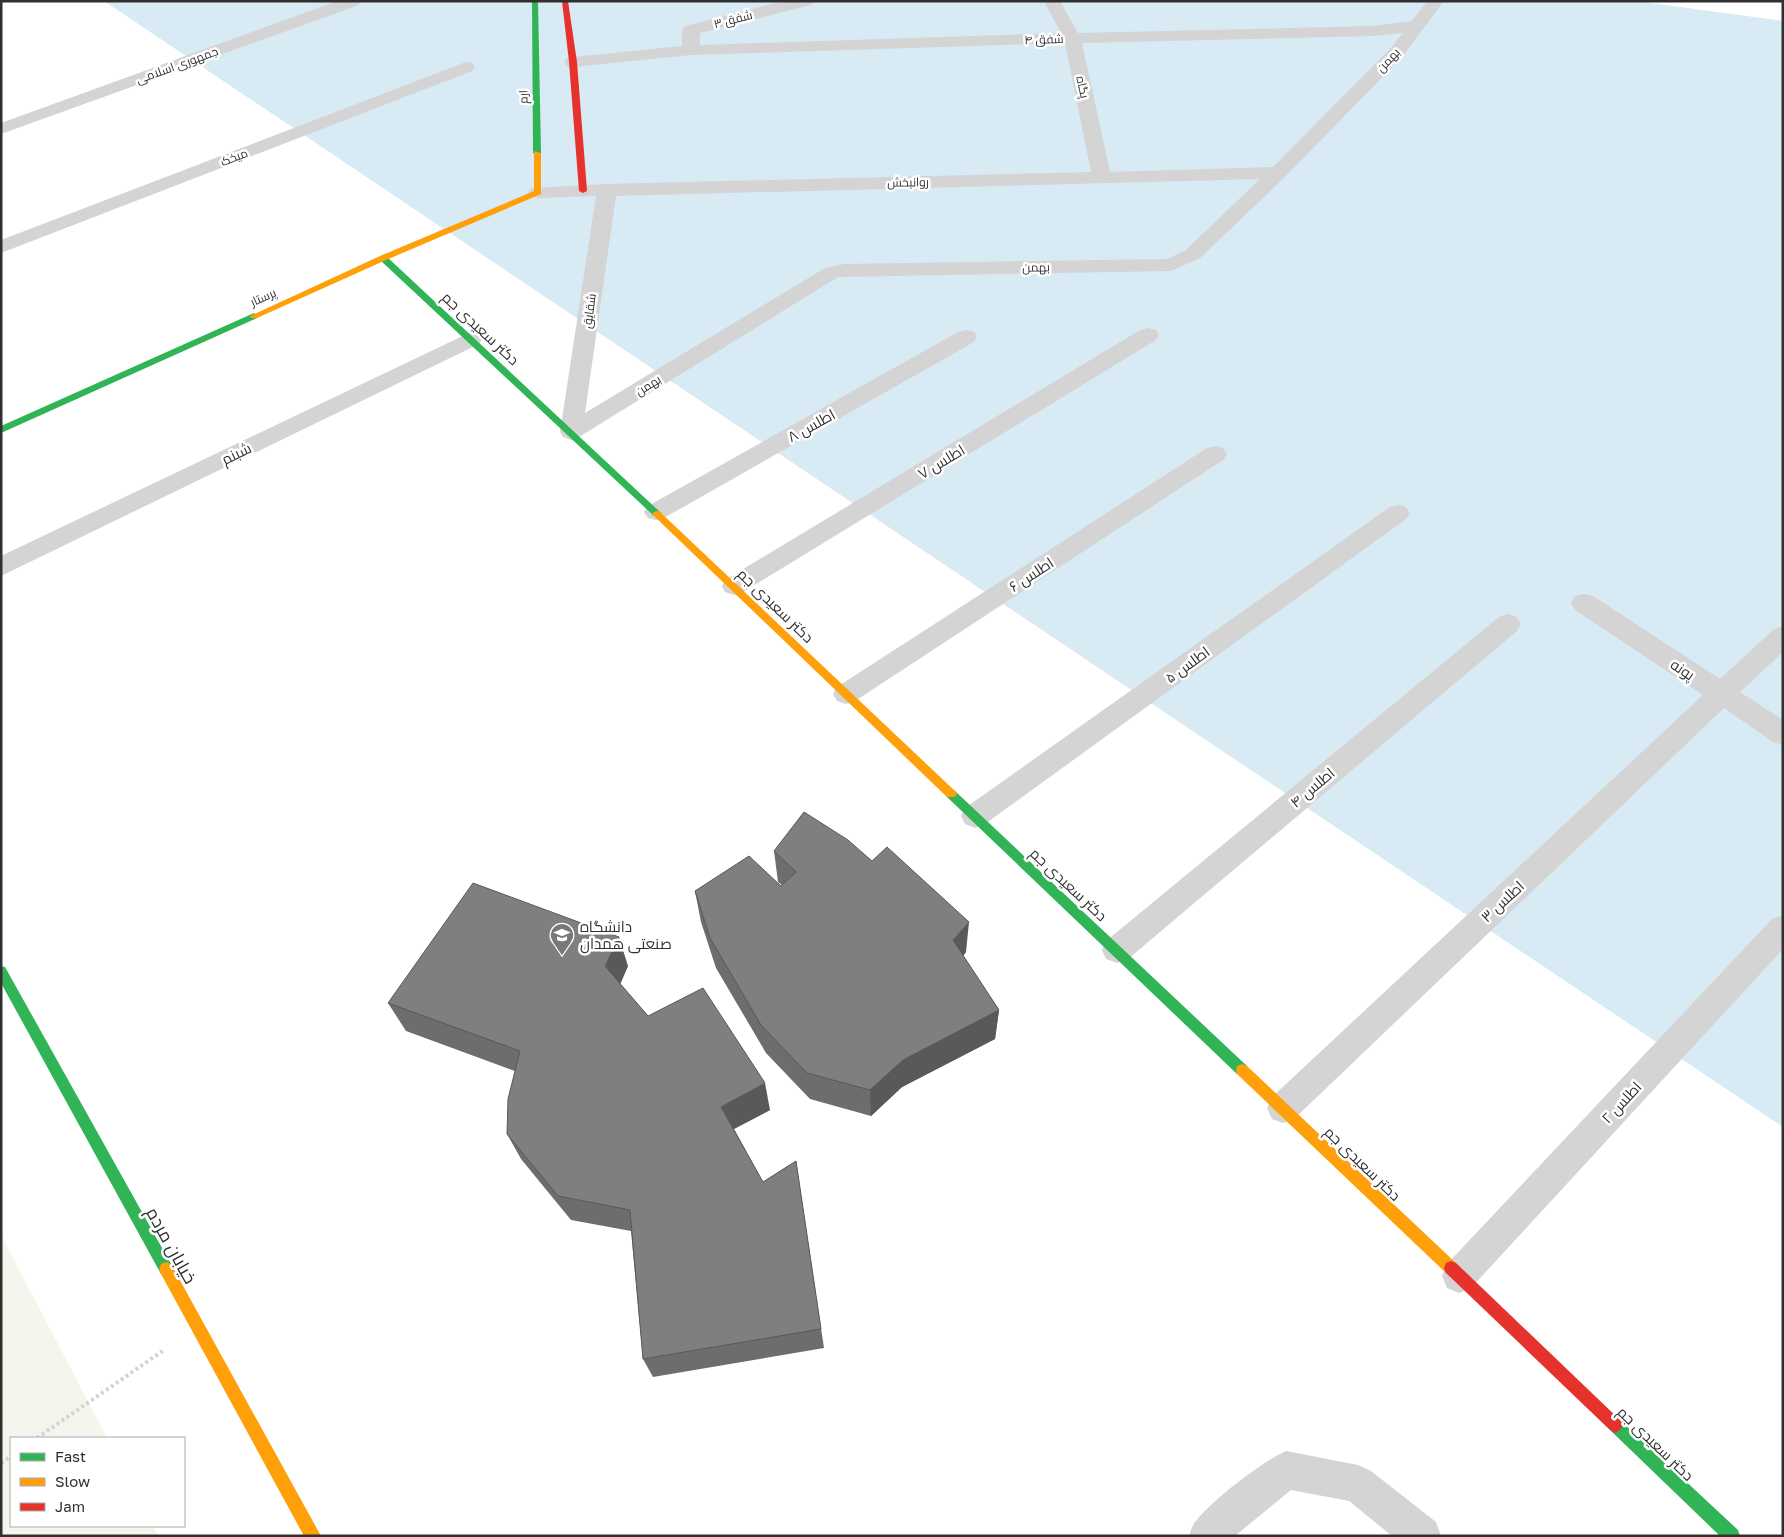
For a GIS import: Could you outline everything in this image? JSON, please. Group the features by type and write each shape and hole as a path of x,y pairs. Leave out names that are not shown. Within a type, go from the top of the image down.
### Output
{"street":[{"name":"جمهوری اسلامی","path":"1,129 353,1"},
{"name":"ارم","path":"535,1 538,192"},
{"path":"565,1 573,62 583,191"},
{"name":"شفق ۳","path":"691,50 691,30 805,1"},
{"name":"پگاه","path":"1052,1 1072,38 1102,178"},
{"name":"بهمن","path":"572,432 832,272 844,270 1171,265 1193,254 1278,173 1396,52 1436,1"},
{"name":"شفق ۴","path":"573,62 691,50 1072,38 1372,32 1417,26"},
{"name":"میخک","path":"1,247 466,67"},
{"name":"روانبخش","path":"538,192 1278,173"},
{"name":"شقایق","path":"572,432 607,190"},
{"name":"پرستار","path":"1,430 383,258 538,192"},
{"name":"دکتر سعیدی جم","path":"383,258 572,432 1732,1536"},
{"name":"اطلس ۷","path":"734,586 1148,336"},
{"name":"اطلس ۸","path":"656,512 966,337"},
{"name":"شبنم","path":"1,567 471,339"},
{"name":"اطلس ۶","path":"846,694 1215,454"},
{"name":"اطلس ۵","path":"975,816 1398,513"},
{"name":"پونه","path":"1584,603 1783,734"},
{"name":"اطلس ۴","path":"1117,950 1508,624"},
{"name":"اطلس ۳","path":"1282,1108 1783,636"},
{"name":"اطلس ۲","path":"1459,1276 1783,928"},
{"name":"خیابان مردم","path":"1,971 313,1536"},
{"path":"1208,1536 1227,1516 1286,1470 1358,1484 1422,1536"}],"path":[{"path":"37,1437 198,1327"}],"shaded area":[{"path":"104,1 1636,1 1783,21 1783,1127"},
{"path":"1,1235 106,1437 10,1437 10,1527 154,1527 158,1536 1,1536"}],"building":[{"path":"804,812 848,840 872,861 887,847 969,922 953,940 999,1010 903,1060 870,1090 807,1073 761,1025 710,938 695,891 749,856 781,886 796,872 774,851"},
{"path":"473,883 619,937 605,966 648,1016 703,988 765,1083 721,1107 763,1182 796,1161 821,1329 643,1359 630,1210 558,1196 507,1134 508,1099 520,1051 388,1003"}],"traffic: fast":[{"path":"535,1 537,153"},
{"path":"383,258 657,514"},
{"path":"1,430 254,316"},
{"path":"951,794 1242,1070"},
{"path":"1,971 166,1269"},
{"path":"1615,1425 1732,1536"}],"traffic: slow":[{"path":"254,316 383,258 538,192 537,153"},
{"path":"657,514 951,794"},
{"path":"1242,1070 1451,1268"},
{"path":"166,1269 313,1536"}],"traffic: jam":[{"path":"565,1 573,62 583,191"},
{"path":"1451,1268 1615,1425"}],"place":[{"name":"دانشگاه صنعتی همدان","path":"562,956"}]}
